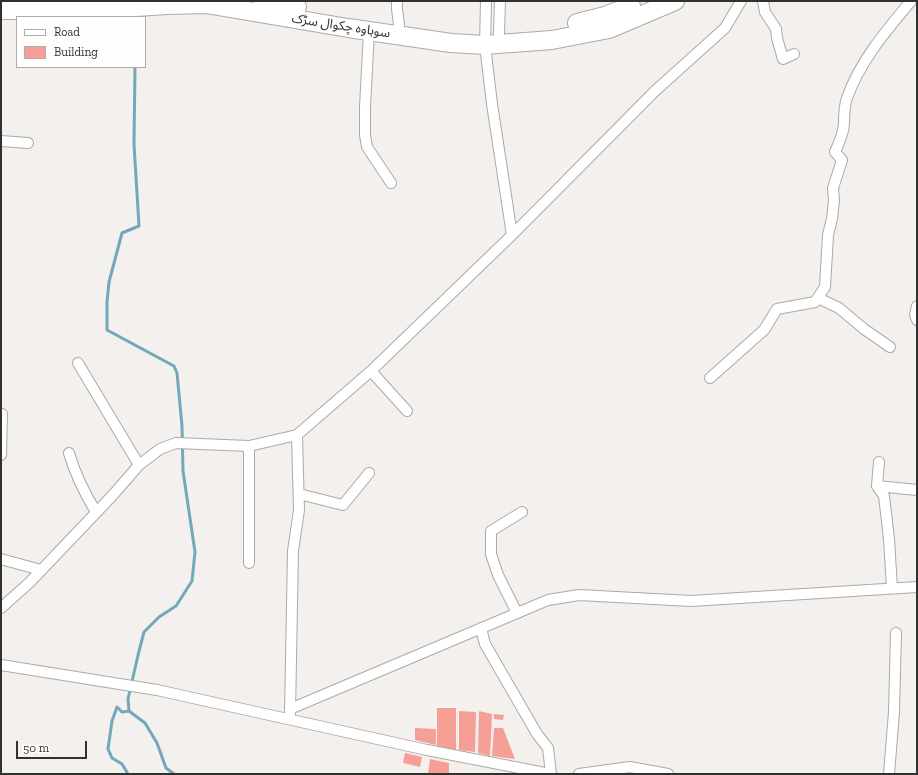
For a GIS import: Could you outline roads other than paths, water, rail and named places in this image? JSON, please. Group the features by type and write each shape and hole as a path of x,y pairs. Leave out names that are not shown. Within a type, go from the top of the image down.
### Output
{"highway":[{"path":"262,1 448,33 490,38 550,29 605,16 644,1"},
{"name":"سوہاوہ چکوال سڑک","path":"1,10 90,10 206,4 451,43 490,38 552,40 609,28 675,1"}],"street":[{"path":"397,1 399,25"},
{"path":"486,1 490,38 492,104 512,235"},
{"path":"490,38 500,1"},
{"path":"1,608 30,582 139,465 160,449 176,443 249,446 297,435 371,370 512,235 655,91 725,28 741,1"},
{"path":"762,1 765,12 776,29 783,59 794,54"},
{"path":"710,378 764,330 777,309 815,302 825,288 828,235 832,220 834,200 833,188 842,160 835,152 841,138 844,124 846,100 854,82 875,46 911,1"},
{"path":"369,31 365,135 367,147 391,183"},
{"path":"1,140 28,143"},
{"path":"818,298 840,308 864,329 890,347"},
{"path":"917,306 915,315 917,320"},
{"path":"78,364 139,465"},
{"path":"371,370 407,411"},
{"path":"1,455 2,414"},
{"path":"290,720 293,551 299,510 297,435"},
{"path":"248,563 249,446"},
{"path":"69,453 71,462 84,493 96,512"},
{"path":"879,462 877,486 884,496 889,538 892,588"},
{"path":"298,494 343,505 369,473"},
{"path":"877,486 917,490"},
{"path":"517,613 498,575 491,554 490,531 522,512"},
{"path":"1,559 41,570"},
{"path":"290,709 548,600 579,595 691,601 917,587"},
{"path":"1,665 157,690 427,750 550,774 548,748 537,734 485,644 481,628"},
{"path":"889,774 894,712 896,633"},
{"path":"579,774 630,767 668,774"}],"waterway":[{"path":"128,774 122,764 112,758 108,749 112,721 117,707 122,712 129,711 128,699 144,632 159,617 176,606 192,581 195,552 183,471 182,426 177,373 174,366 107,330 109,282 122,233 139,226 134,144 135,68"},
{"path":"129,711 145,723 157,743 166,768 174,774"}]}
